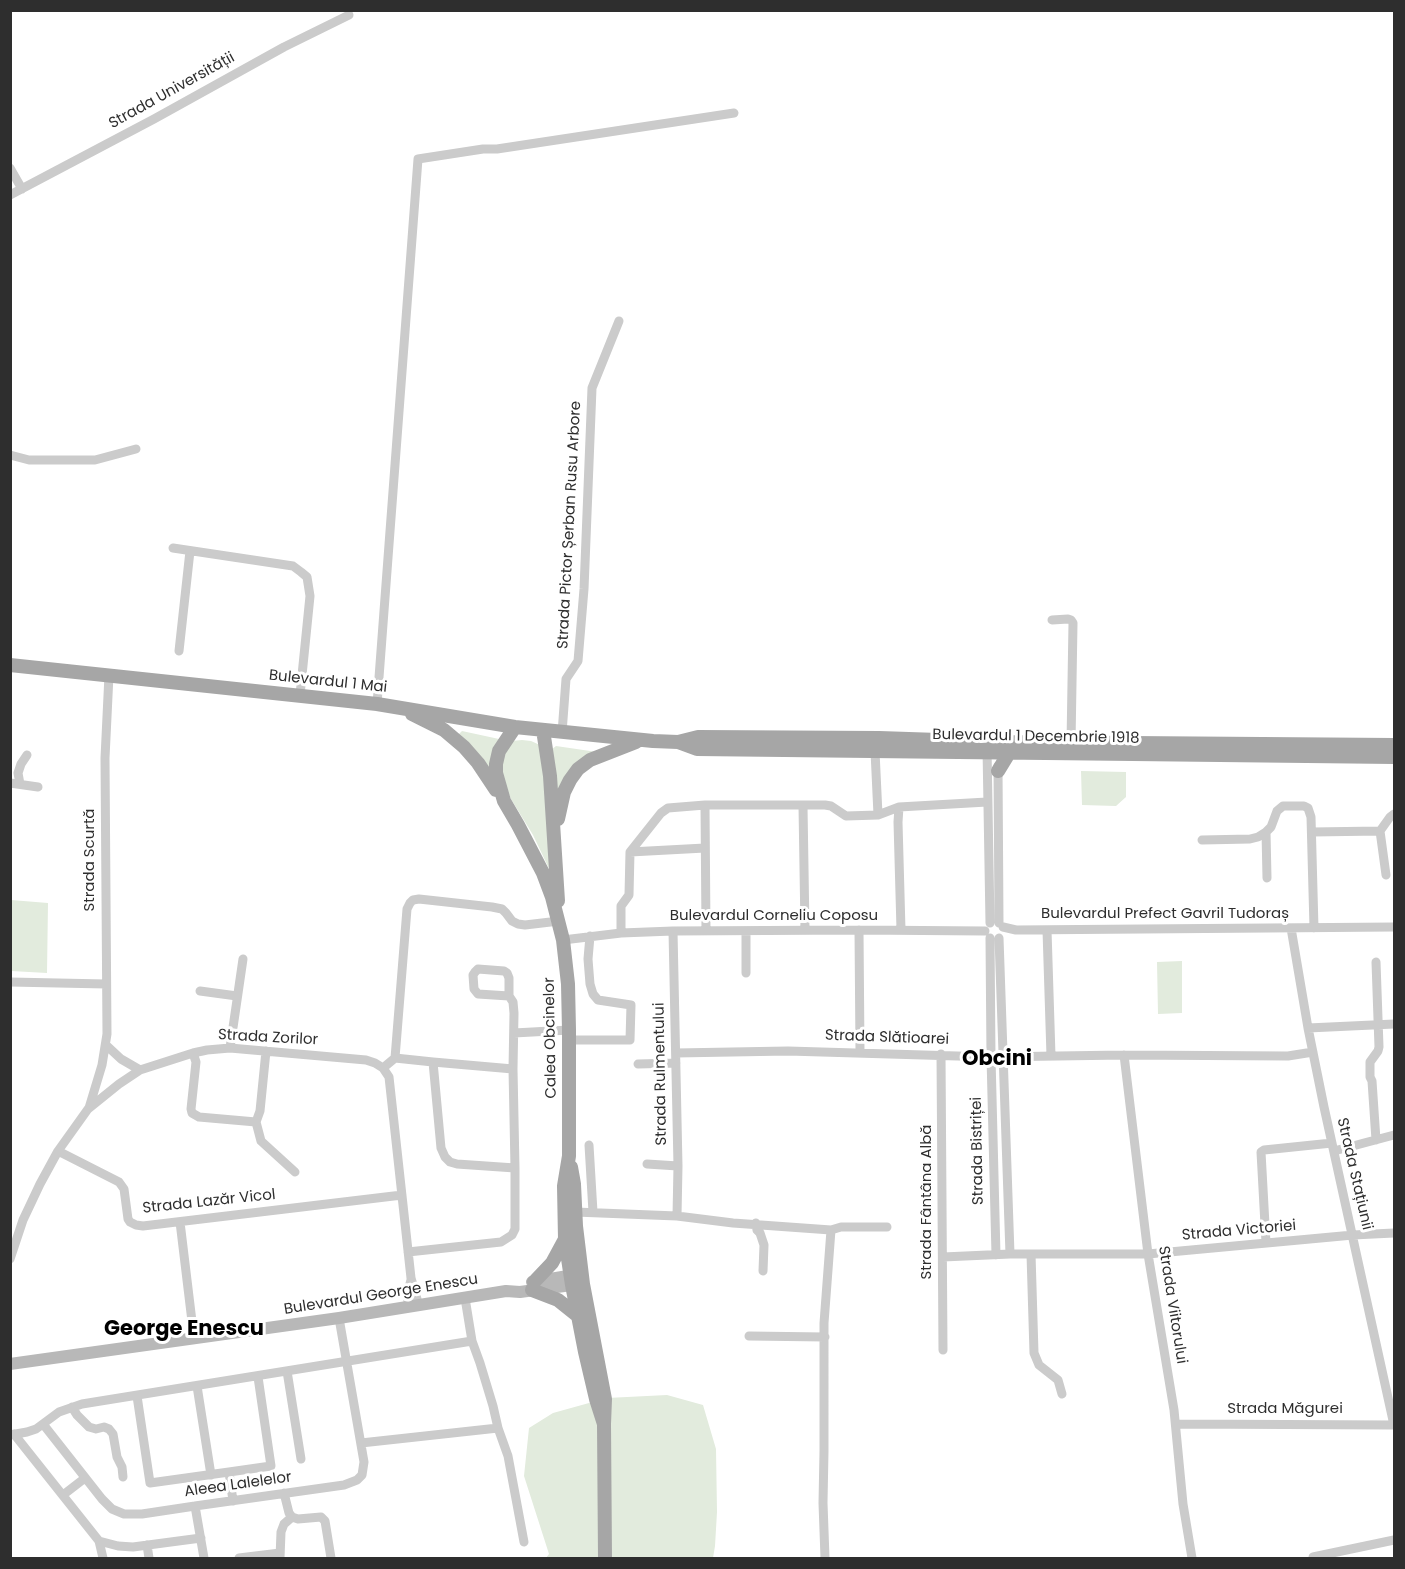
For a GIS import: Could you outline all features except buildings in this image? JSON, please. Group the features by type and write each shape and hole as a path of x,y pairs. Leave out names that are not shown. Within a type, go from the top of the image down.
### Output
{"main road":[{"name":"Bulevardul 1 Mai","path":"10,665 396,706 515,727 640,740"},
{"path":"396,706 428,721 454,738 478,764 504,801"},
{"name":"Calea Obcinelor","path":"515,727 499,751 496,764 497,780 504,801 543,873 559,921 568,984 569,1156 564,1186 566,1239 577,1280"},
{"name":"Calea Obcinelor","path":"543,730 550,776 559,921"},
{"name":"Bulevardul 1 Decembrie 1918","path":"678,742 698,736 879,738 996,748 1395,757"},
{"name":"Bulevardul 1 Decembrie 1918","path":"640,740 678,742 697,749 875,751 996,748 1071,743 1395,745"},
{"path":"555,839 564,792 578,769 591,760 640,740"},
{"path":"996,748 998,771"},
{"name":"Calea Obcinelor","path":"569,1156 574,1184 577,1280"},
{"path":"566,1239 552,1263 533,1286 558,1300 578,1316"},
{"path":"577,1280 578,1316 596,1399 604,1424"},
{"path":"577,1280 605,1399 605,1558"},
{"name":"Bulevardul George Enescu","path":"10,1364 339,1318 506,1291 519,1284 533,1286 577,1280"}],"street":[{"name":"Strada Universității","path":"10,195 284,47 349,15"},
{"path":"377,704 418,159 734,113"},
{"path":"10,168 22,189"},
{"name":"Strada Pictor Șerban Rusu Arbore","path":"562,733 566,679 578,661 580,640 585,578 592,388 618,321"},
{"path":"10,455 29,460 95,460 136,449"},
{"path":"172,548 293,566 307,577 310,596 300,695"},
{"path":"179,651 190,551"},
{"path":"1052,620 1068,619 1073,623 1071,743"},
{"name":"Strada Scurtă","path":"88,1109 99,1077 106,1045 107,1026 105,758 109,675"},
{"name":"Strada Bistriței","path":"996,748 987,802 1003,1056 1010,1254"},
{"path":"875,751 878,815"},
{"path":"27,755 21,764 15,783 38,787"},
{"name":"Strada Bistriței","path":"996,1255 991,1057 998,771"},
{"path":"621,933 621,906 629,895 630,852 661,813 668,808 705,805 825,805 831,806 846,816 878,815 899,807 987,802"},
{"path":"705,805 706,931"},
{"path":"803,806 805,930"},
{"path":"1202,840 1258,837 1271,827 1277,811 1283,806 1308,808 1312,832 1314,928"},
{"path":"899,807 901,930"},
{"path":"1386,875 1380,831 1395,814"},
{"path":"1312,832 1380,831"},
{"path":"1266,832 1267,878"},
{"path":"630,852 705,848"},
{"path":"414,1306 390,1084 389,1077 383,1068 395,1058 407,909 410,903 419,899 492,907 506,913 512,921 518,924 559,921"},
{"name":"Bulevardul Prefect Gavril Tudoraș","path":"995,931 1395,927"},
{"name":"Strada Stațiunii","path":"1291,928 1313,1052 1395,1425"},
{"path":"859,930 860,1052"},
{"path":"1047,930 1051,1056"},
{"name":"Bulevardul Corneliu Coposu","path":"563,940 621,933 673,931 995,931"},
{"name":"Strada Rulmentului","path":"673,931 677,1216"},
{"path":"746,931 746,973"},
{"path":"514,1033 630,1040 631,1005 598,1000 592,994 588,959 590,936"},
{"path":"230,1048 243,959"},
{"path":"1376,962 1379,1047 1370,1062 1376,1140"},
{"path":"408,1252 501,1242 512,1235 515,1229 513,1002 509,996 508,978 504,971 478,969 473,975 474,989 478,994 509,996"},
{"path":"10,982 106,984"},
{"path":"200,991 237,996"},
{"path":"1308,1028 1395,1024"},
{"path":"106,1045 121,1059 140,1070"},
{"name":"Strada Zorilor","path":"10,1259 23,1220 58,1151 88,1109 140,1070 194,1053 230,1048 366,1060 383,1068"},
{"path":"266,1051 260,1111 256,1122 261,1141 295,1172"},
{"name":"Strada Slătioarei","path":"638,1064 740,1051 860,1052 991,1057 1288,1056 1313,1052"},
{"path":"194,1053 196,1062 192,1113 199,1118 256,1122"},
{"name":"Strada Fântâna Albă","path":"941,1054 944,1350"},
{"name":"Strada Viitorului","path":"1124,1055 1148,1254 1176,1424 1192,1558"},
{"path":"395,1058 513,1069"},
{"path":"433,1062 441,1148 445,1157 457,1164 515,1168"},
{"path":"1266,1243 1261,1152 1333,1147 1395,1135"},
{"path":"589,1145 593,1212"},
{"name":"Strada Lazăr Vicol","path":"58,1151 119,1182 123,1186 128,1219 136,1225 143,1226 402,1195"},
{"path":"647,1164 678,1167"},
{"path":"575,1212 677,1216 733,1223 831,1230 841,1227 887,1227"},
{"path":"180,1222 194,1338"},
{"path":"756,1223 764,1245 763,1270"},
{"path":"825,1558 824,1323 831,1230"},
{"name":"Strada Victoriei","path":"943,1257 1010,1254 1148,1254 1395,1233"},
{"path":"1031,1254 1034,1353 1039,1365 1058,1380 1062,1394"},
{"path":"465,1298 472,1341 508,1456 524,1542"},
{"name":"Aleea Lalelelor","path":"43,1424 107,1504 117,1512 124,1514 142,1514 344,1485 357,1480 364,1469 339,1318"},
{"path":"749,1336 825,1337"},
{"path":"12,1434 27,1432 59,1412 72,1407 102,1400 258,1377 472,1341"},
{"path":"287,1371 301,1459"},
{"path":"136,1396 150,1483 271,1466 258,1377"},
{"path":"197,1386 211,1475"},
{"path":"72,1407 89,1427 96,1429 104,1427 113,1434 123,1477"},
{"name":"Strada Măgurei","path":"1176,1424 1395,1425"},
{"path":"361,1443 498,1428"},
{"path":"12,1434 99,1541 102,1558"},
{"path":"229,1472 233,1501"},
{"path":"63,1495 86,1478"},
{"path":"284,1493 289,1514 292,1517 298,1519 321,1517 325,1521 331,1558"},
{"path":"195,1506 204,1558"},
{"path":"239,1558 280,1556 281,1532 284,1524 292,1517"},
{"path":"99,1541 118,1546 201,1538"},
{"path":"1313,1557 1395,1540"},
{"path":"147,1545 149,1558"}],"shaded area":[{"path":"462,731 499,739 490,771 458,735"},
{"path":"512,741 531,741 541,747 554,879 499,772 500,759"},
{"path":"556,746 597,752 556,812 551,750"},
{"path":"1081,771 1126,772 1126,797 1116,806 1082,805"},
{"path":"11,900 48,903 47,973 11,971"},
{"path":"1182,961 1182,1013 1158,1014 1157,962"},
{"path":"667,1395 703,1405 716,1449 717,1512 713,1558 546,1558 549,1554 524,1476 529,1428 553,1413 607,1398"}],"district":[{"name":"Obcini","path":"997,1060"},
{"name":"George Enescu","path":"184,1330"}]}
